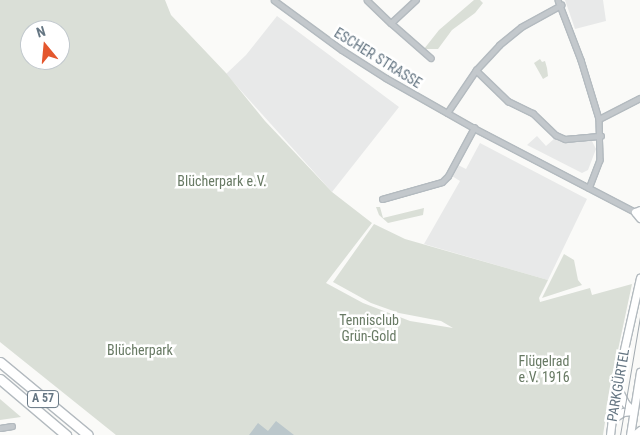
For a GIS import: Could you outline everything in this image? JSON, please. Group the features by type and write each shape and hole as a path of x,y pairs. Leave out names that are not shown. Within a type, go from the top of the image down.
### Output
{"highway":[{"name":"A 57","path":"0,362 88,435"},
{"name":"A 57","path":"0,379 66,435"}],"main road":[{"name":"PARKGÜRTEL","path":"610,435 616,385 640,278"},
{"name":"PARKGÜRTEL","path":"630,435 637,413 640,372"},
{"path":"616,385 625,403 637,413"},
{"path":"612,419 624,412 637,413"},
{"path":"634,435 640,430"}],"street":[{"name":"ESCHER STRASSE","path":"274,0 342,50 447,113 639,213"},
{"path":"367,0 431,58"},
{"path":"391,23 416,0"},
{"path":"447,113 476,70 499,45 521,28 560,3 581,60 599,119 601,136 600,160 589,188"},
{"path":"476,70 508,101 532,113 556,135 566,139 601,136"},
{"path":"599,119 640,98"},
{"path":"382,199 442,182 448,176 474,128"},
{"path":"0,428 12,426"}],"shaded area":[{"path":"565,0 603,0 606,21 575,29"},
{"path":"277,16 399,107 332,192 226,74 246,55"},
{"path":"537,136 546,146 555,138 565,142 587,139 592,141 596,149 588,170 582,173 527,145"},
{"path":"480,143 587,199 548,280 424,244 460,181 452,176 458,165 466,169"},
{"path":"276,421 294,435 249,435 258,423 268,431"}],"green space":[{"path":"0,0 165,0 171,15 226,73 265,121 332,192 372,223 326,283 363,303 410,321 453,328 441,321 399,313 371,303 333,282 374,224 405,239 548,280 539,298 540,302 590,288 592,295 632,284 611,383 603,435 116,435 0,342"},
{"path":"474,0 480,0 483,3 475,13 452,30 438,49 424,49 439,30"},
{"path":"540,59 542,62 545,61 547,68 548,76 543,79 534,63"},
{"path":"376,207 380,207 383,218 424,208 423,215 388,223 379,215"},
{"path":"564,254 574,260 578,280 582,285 542,298"},
{"path":"0,399 21,417 0,420"}],"tram line":[{"path":"620,435 640,317"}],"park label":[{"name":"Blücherpark e.V.","path":"222,181"},
{"name":"Tennisclub Grün-Gold","path":"369,328"},
{"name":"Blücherpark","path":"140,350"},
{"name":"Flügelrad e.V. 1916","path":"544,370"}]}
